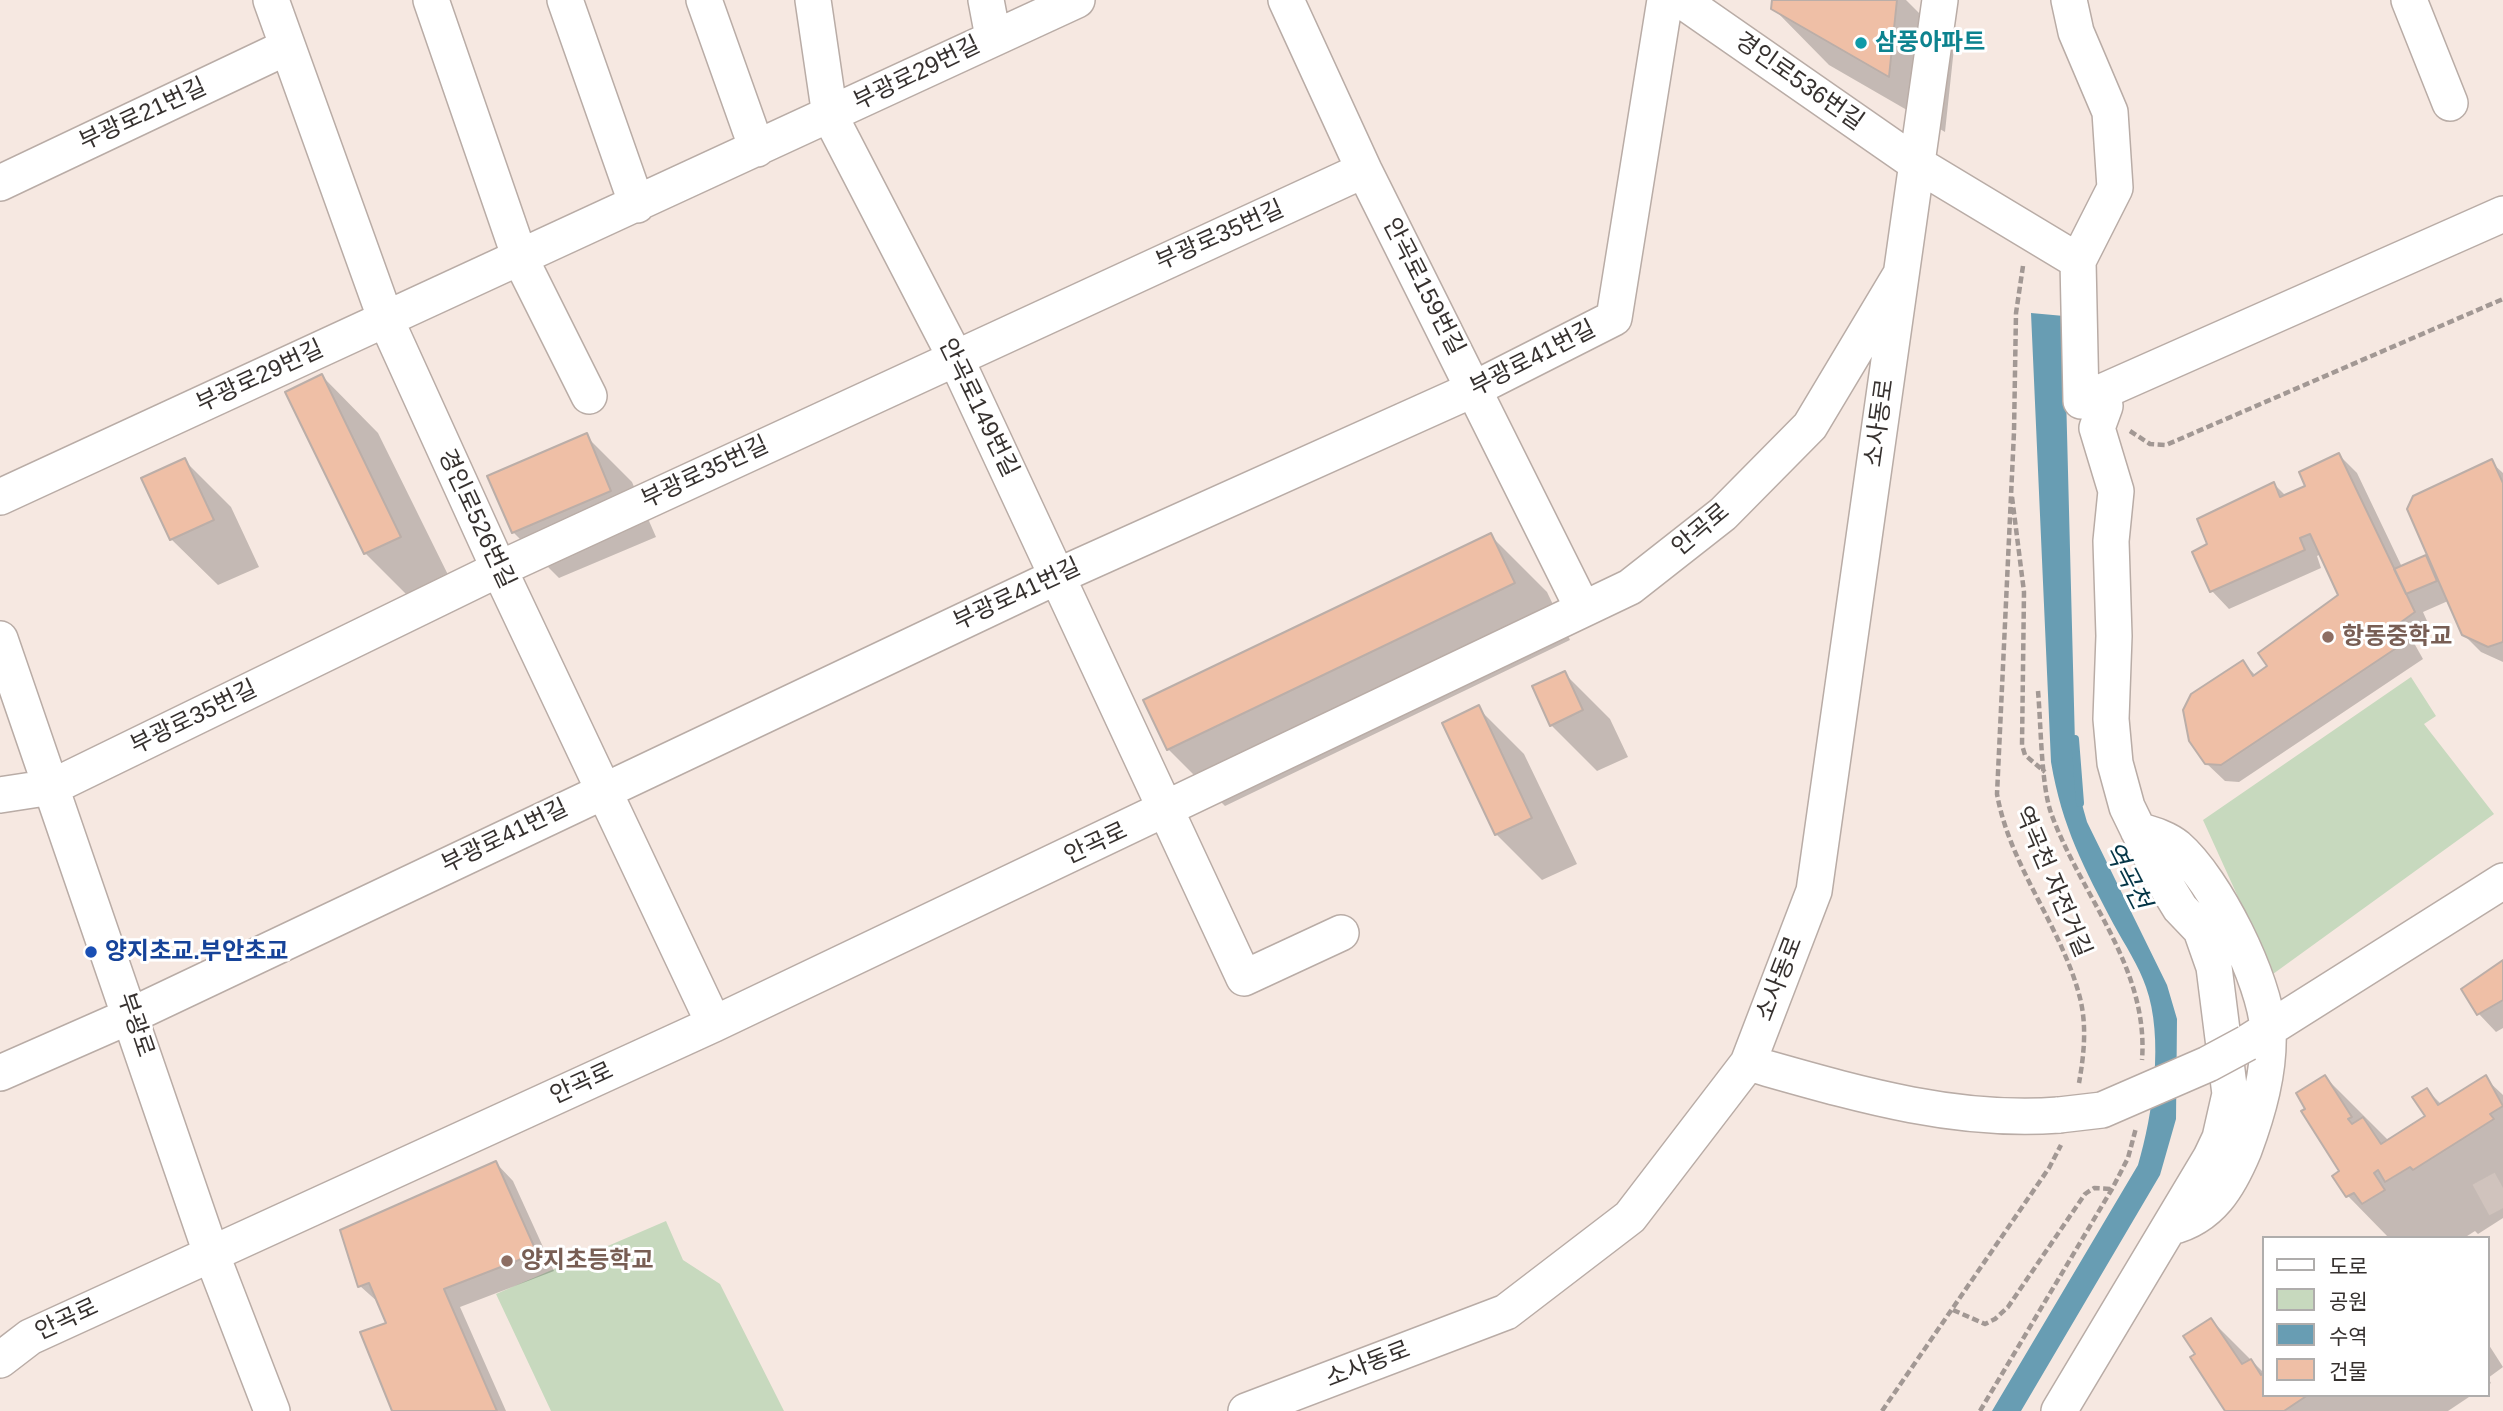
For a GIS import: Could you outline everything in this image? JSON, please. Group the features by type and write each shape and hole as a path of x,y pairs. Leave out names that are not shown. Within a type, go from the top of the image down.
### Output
{"street":[{"name":"경인로526번길","path":"271,0 386,320 499,569 714,1024"},
{"path":"431,0 520,258 589,396"},
{"path":"565,0 637,205"},
{"path":"704,0 757,149"},
{"name":"안곡로149번길","path":"813,0 830,116 955,357 1167,810"},
{"path":"986,0 993,37"},
{"name":"부광로29번길","path":"0,497 1077,0"},
{"name":"안곡로159번길","path":"1286,0 1364,170 1583,609"},
{"name":"부광로41번길","path":"0,1073 132,1015 1058,576 1474,389 1614,318 1665,0"},
{"name":"경인로536번길","path":"1681,0 1917,163 2078,261"},
{"name":"안곡로","path":"0,1360 30,1337 714,1024 1630,587 1723,514 1810,426 1901,274 1940,0"},
{"path":"2069,0 2076,32 2110,112 2115,188 2078,261 2081,401 2503,214"},
{"path":"2409,0 2450,103"},
{"name":"부광로21번길","path":"0,183 287,47"},
{"name":"부광로35번길","path":"0,795 52,787 499,569 1364,170"},
{"name":"소사동로","path":"1246,1411 1506,1312 1630,1217 1748,1063 1814,891 1901,274"},
{"path":"2059,1411 2171,1227 2220,1138 2230,1094 2220,996 2209,948 2201,930 2171,896 2138,830 2121,785 2113,744 2114,636 2110,541 2116,491 2097,428 2105,406"},
{"name":"부광로","path":"0,639 132,1015 211,1253 272,1411"},
{"path":"1167,810 1244,978 1341,933"},
{"path":"2138,830 2175,845 2203,876 2256,975 2259,1105 2230,1182 2206,1211 2191,1222 2171,1227"},
{"path":"1748,1063 1886,1101 2062,1124 2102,1110 2208,1064 2503,881"}],"path":[{"name":"역곡천 자전거길","path":"2023,266 2016,313 1997,794 2008,833 2080,998 2084,1054 2079,1087"},
{"path":"2105,406 2134,435 2150,444 2166,445 2503,299"},
{"path":"2010,483 2024,592 2022,745 2025,755 2046,773"},
{"path":"2038,691 2046,792 2057,829 2136,989 2144,1036 2141,1063"},
{"path":"1980,1411 2112,1189 2128,1158 2137,1119"},
{"path":"1882,1411 2049,1168 2062,1124"},
{"path":"1952,1310 1985,1324 1995,1319 2008,1307 2085,1194 2094,1188 2112,1189"}],"green space":[{"path":"2411,677 2436,716 2424,724 2494,814 2273,974 2203,820"},
{"path":"666,1221 683,1260 720,1284 784,1411 551,1411 496,1294"}],"water":[{"path":"2031,313 2064,316 2076,783 2087,822 2167,985 2177,1019 2176,1119 2160,1175 2021,1411 1992,1411 2138,1165 2152,1100 2155,1052 2151,1007 2146,987 2075,846 2061,807 2051,762"}],"building":[{"name":"삼풍아파트","path":"1772,0 1897,0 1889,77 1771,9"},
{"path":"322,374 401,537 364,554 285,392"},
{"path":"587,433 611,491 512,533 487,476"},
{"path":"2339,453 2415,612 2397,625 2407,641 2221,765 2205,764 2189,741 2183,710 2191,694 2243,660 2253,676 2267,666 2258,653 2338,595 2310,534 2300,538 2305,550 2210,592 2192,552 2207,544 2197,519 2274,482 2280,497 2305,486 2299,472"},
{"path":"185,458 214,520 170,540 141,478"},
{"path":"2492,459 2503,483 2503,642 2488,647 2462,635 2407,509 2413,496"},
{"path":"1491,533 1515,583 1167,750 1143,700"},
{"path":"2426,555 2437,581 2406,594 2394,569"},
{"path":"1565,671 1583,710 1550,726 1532,686"},
{"path":"1479,705 1532,818 1495,835 1442,723"},
{"path":"2503,960 2503,1000 2477,1015 2461,989"},
{"path":"2325,1075 2352,1117 2348,1119 2352,1124 2363,1117 2381,1144 2425,1116 2412,1097 2427,1088 2438,1105 2486,1075 2503,1106 2490,1114 2494,1119 2413,1170 2410,1167 2385,1182 2378,1170 2374,1173 2385,1190 2362,1204 2354,1193 2346,1197 2332,1176 2339,1171 2301,1111 2305,1109 2296,1093"},
{"path":"496,1161 537,1253 444,1289 497,1411 392,1411 360,1332 386,1323 369,1283 358,1287 340,1230"},
{"path":"2211,1318 2242,1364 2251,1359 2262,1374 2262,1397 2305,1397 2284,1411 2225,1411 2190,1357 2195,1354 2183,1336"}],"waterway":[{"name":"역곡천","path":"2075,739 2080,803"}],"tunnel":[{"path":"2481,1200 2503,1188"}],"place":[{"name":"삼풍아파트","path":"1861,43"},
{"name":"항동중학교","path":"2328,637"},
{"name":"양지초교.부안초교","path":"91,952"},
{"name":"양지초등학교","path":"507,1261"}]}
